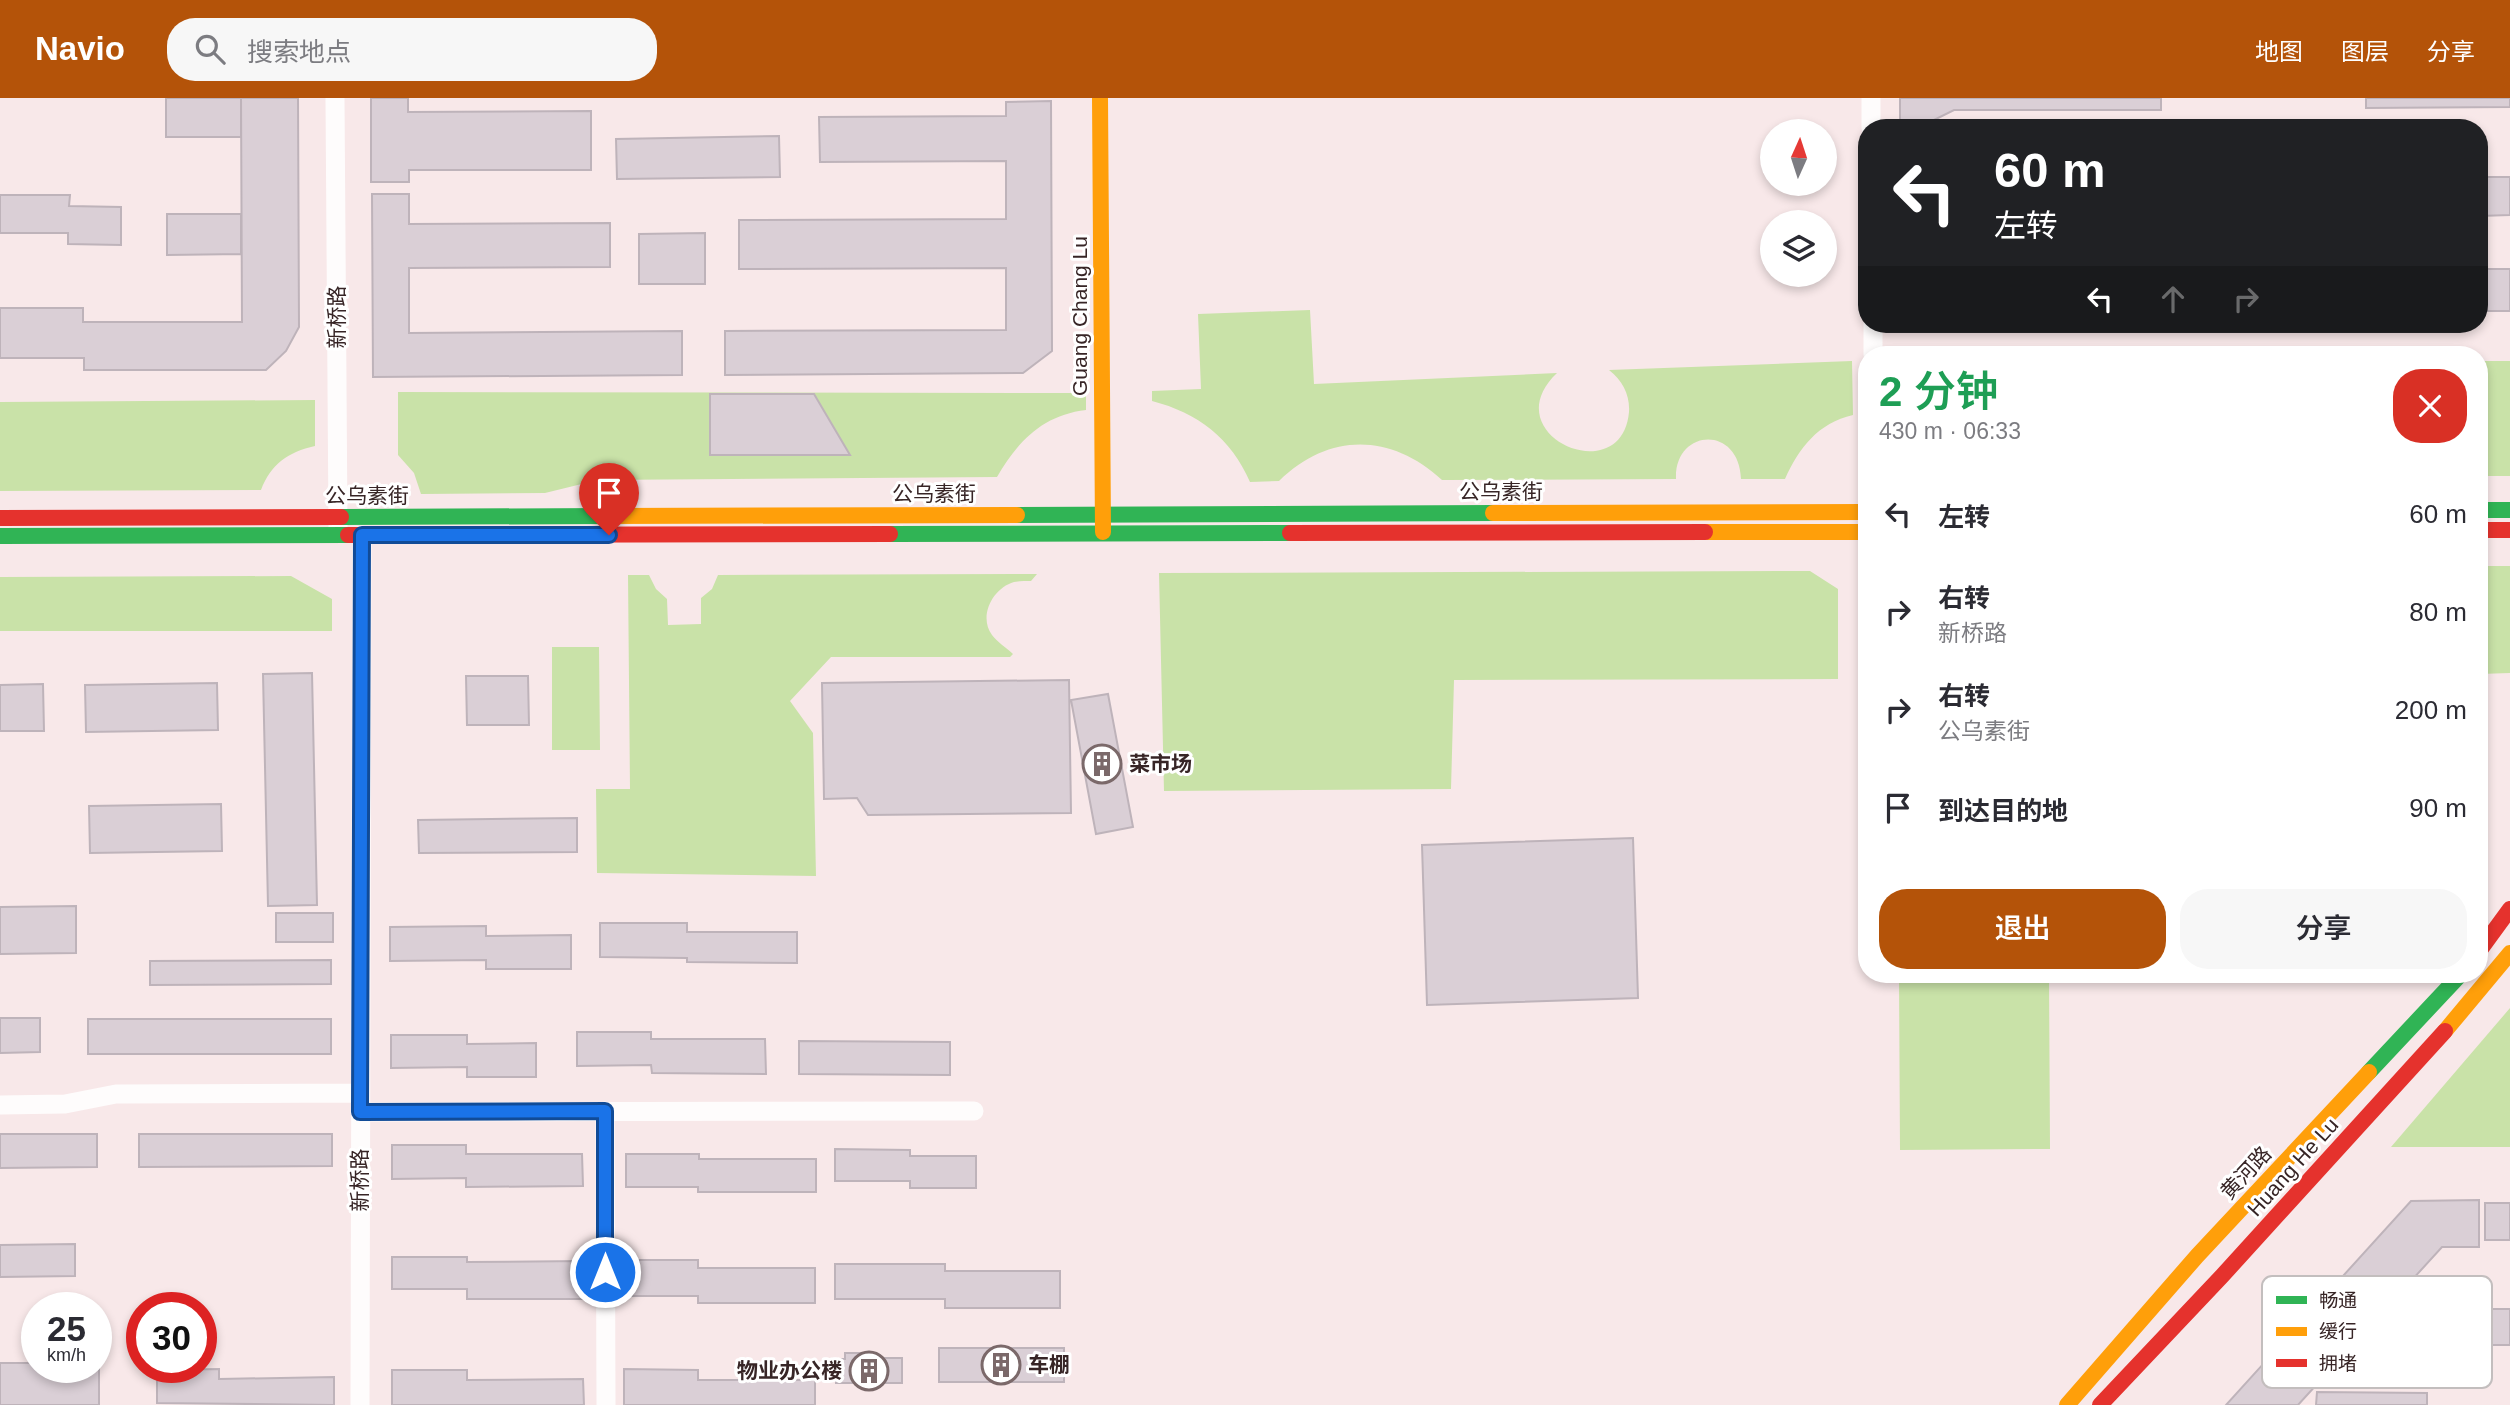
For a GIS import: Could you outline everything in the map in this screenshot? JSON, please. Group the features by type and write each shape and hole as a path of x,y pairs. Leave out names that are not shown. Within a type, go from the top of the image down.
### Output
{"main road":[{"name":"Guang Chang Lu","path":"1100,98 1103,534"},
{"path":"2488,510 2510,510"},
{"name":"公乌素街","path":"0,536 338,526 1103,514 1858,512"},
{"name":"公乌素街","path":"0,518 338,526 362,535 1858,532"},
{"path":"2488,530 2510,530"},
{"path":"2488,939 2510,909"},
{"name":"Huang He Lu","path":"2488,980 2510,953"},
{"name":"黄河路","path":"2067,1405 2197,1256 2453,983"},
{"name":"Huang He Lu","path":"2101,1405 2222,1276 2455,1020 2485,983"}],"street":[{"name":"新桥路","path":"335,98 338,526"},
{"path":"1871,98 1871,119"},
{"name":"新桥路","path":"360,1405 362,535"},
{"path":"0,1105 65,1104 116,1094 605,1111 974,1111"},
{"path":"605,1111 606,1405"}],"green space":[{"path":"1310,310 1314,384 1557,373 1541,396 1540,416 1549,434 1566,446 1586,451 1606,448 1621,436 1629,412 1625,389 1609,370 1852,361 1853,415 1830,424 1811,438 1785,479 1741,479 1738,461 1730,449 1719,442 1707,440 1695,443 1685,450 1678,462 1676,479 1442,480 1402,453 1360,444 1318,454 1298,465 1279,481 1250,482 1233,452 1211,430 1184,413 1152,401 1152,391 1201,389 1198,314"},
{"path":"2488,361 2510,361 2510,476 2488,476"},
{"path":"398,392 1086,393 1086,410 1057,418 1033,432 1014,452 997,477 598,480 545,493 421,494 414,473 398,455"},
{"path":"315,400 315,446 289,456 275,466 261,490 0,491 0,402"},
{"path":"2488,566 2510,566 2510,673 2488,674"},
{"path":"1810,571 1838,589 1838,679 1454,680 1451,789 1164,791 1159,573"},
{"path":"1037,574 1031,581 1006,585 994,596 987,611 988,628 994,638 1013,654 1010,657 831,657 790,701 813,733 816,876 597,873 596,789 630,789 628,575 649,575 656,589 667,599 668,625 701,624 701,598 712,589 718,575"},
{"path":"291,576 332,599 332,631 0,631 0,577"},
{"path":"552,647 599,647 600,750 552,750"},
{"path":"1899,983 2049,983 2050,1149 1900,1150"},
{"path":"2510,1008 2510,1147 2391,1147"}],"building":[{"path":"166,98 241,98 241,137 166,137"},
{"path":"241,98 298,98 299,327 286,351 266,370 84,370 84,358 0,358 0,308 83,308 83,322 242,322"},
{"path":"371,98 408,98 408,112 591,111 591,170 409,170 409,182 371,182"},
{"path":"1900,98 2161,98 2161,110 1954,110 1936,119 1900,119"},
{"path":"2366,98 2510,98 2510,107 2366,108"},
{"path":"1051,101 1052,351 1023,373 725,375 725,331 1006,330 1006,268 739,269 739,220 1006,219 1006,161 820,162 819,117 1006,116 1006,102"},
{"path":"779,136 780,177 617,179 616,139"},
{"path":"2488,177 2510,177 2510,215 2488,216"},
{"path":"372,194 409,194 409,224 610,223 610,267 409,268 409,333 682,331 682,375 373,377"},
{"path":"0,195 70,195 69,206 121,207 121,245 68,244 68,233 0,233"},
{"path":"167,214 241,214 241,254 167,255"},
{"path":"705,233 705,284 639,284 639,234"},
{"path":"2488,269 2510,269 2510,311 2488,311"},
{"path":"710,394 814,394 850,455 710,455"},
{"path":"312,673 317,905 268,906 263,674"},
{"path":"466,676 528,676 529,725 467,725"},
{"path":"1069,680 1071,813 868,815 857,798 824,799 822,683"},
{"path":"217,683 218,730 86,732 85,685"},
{"path":"43,684 44,731 0,731 0,685"},
{"name":"菜市场","path":"1108,694 1133,827 1096,834 1071,700"},
{"path":"221,804 222,851 90,853 89,806"},
{"path":"577,818 577,852 419,853 418,820"},
{"path":"1633,838 1638,998 1427,1005 1422,845"},
{"path":"76,906 76,953 0,954 0,907"},
{"path":"276,913 333,913 333,942 276,942"},
{"path":"600,923 687,923 687,932 797,932 797,963 687,962 687,958 600,957"},
{"path":"486,926 486,936 571,935 571,969 486,969 486,960 390,961 390,927"},
{"path":"331,960 331,984 150,985 150,961"},
{"path":"0,1018 40,1018 40,1052 0,1053"},
{"path":"88,1019 331,1019 331,1054 88,1054"},
{"path":"577,1032 651,1032 651,1039 765,1039 766,1074 652,1073 651,1065 577,1066"},
{"path":"391,1035 467,1035 467,1044 536,1043 536,1077 467,1077 467,1067 391,1068"},
{"path":"799,1041 950,1042 950,1075 799,1074"},
{"path":"0,1134 97,1134 97,1167 0,1168"},
{"path":"139,1134 332,1134 332,1166 139,1167"},
{"path":"392,1145 466,1145 466,1154 582,1154 583,1186 466,1187 466,1178 392,1179"},
{"path":"835,1149 910,1150 910,1156 976,1156 976,1188 910,1188 910,1181 835,1181"},
{"path":"626,1154 699,1154 699,1159 816,1159 816,1192 698,1192 698,1187 626,1187"},
{"path":"2479,1200 2479,1247 2442,1247 2416,1276 2343,1276 2411,1201"},
{"path":"2485,1203 2510,1203 2510,1240 2485,1240"},
{"path":"75,1244 75,1276 0,1277 0,1245"},
{"path":"392,1257 467,1257 467,1262 583,1261 583,1299 467,1299 467,1289 392,1289"},
{"path":"624,1260 698,1260 698,1268 815,1268 815,1303 698,1303 698,1296 624,1296"},
{"path":"835,1264 945,1264 945,1271 1060,1271 1060,1308 945,1308 945,1299 835,1299"},
{"path":"2492,1309 2510,1309 2510,1345 2492,1345"},
{"name":"车棚","path":"939,1348 1064,1348 1064,1382 939,1382"},
{"name":"物业办公楼","path":"845,1353 861,1353 861,1358 902,1358 902,1383 836,1383 836,1359 845,1359"},
{"path":"0,1363 21,1363 21,1383 99,1383 99,1405 0,1405"},
{"path":"2262,1365 2262,1388 2313,1388 2298,1405 2226,1405"},
{"path":"217,1369 219,1379 334,1377 334,1405 157,1403 157,1383 217,1383"},
{"path":"624,1369 698,1370 698,1380 815,1380 815,1405 624,1405"},
{"path":"392,1370 467,1370 467,1380 583,1379 584,1405 392,1405"},
{"path":"2317,1392 2427,1393 2427,1405 2316,1405"}],"traffic: fast":[{"path":"2488,510 2510,510"},
{"path":"1017,515 1493,513"},
{"path":"341,517 609,516"},
{"path":"890,534 1290,533"},
{"path":"0,536 348,535"},
{"path":"2369,1072 2452,983"}],"traffic: slow":[{"path":"1100,98 1103,532"},
{"path":"1493,513 1858,512"},
{"path":"609,516 1017,515"},
{"path":"1705,532 1858,532"},
{"path":"2488,979 2510,953"},
{"path":"2445,1031 2485,983"},
{"path":"2067,1405 2197,1256 2369,1072"}],"traffic: jam":[{"path":"0,518 341,517"},
{"path":"2488,530 2510,530"},
{"path":"1290,533 1705,532"},
{"path":"348,535 890,534"},
{"path":"2488,939 2510,909"},
{"path":"2100,1405 2222,1276 2445,1031"}],"place":[{"name":"菜市场","path":"1102,764"},
{"name":"车棚","path":"1001,1365"},
{"name":"物业办公楼","path":"869,1371"}],"route":[{"path":"605,1272 605,1111 360,1112 362,535 609,535"}]}
